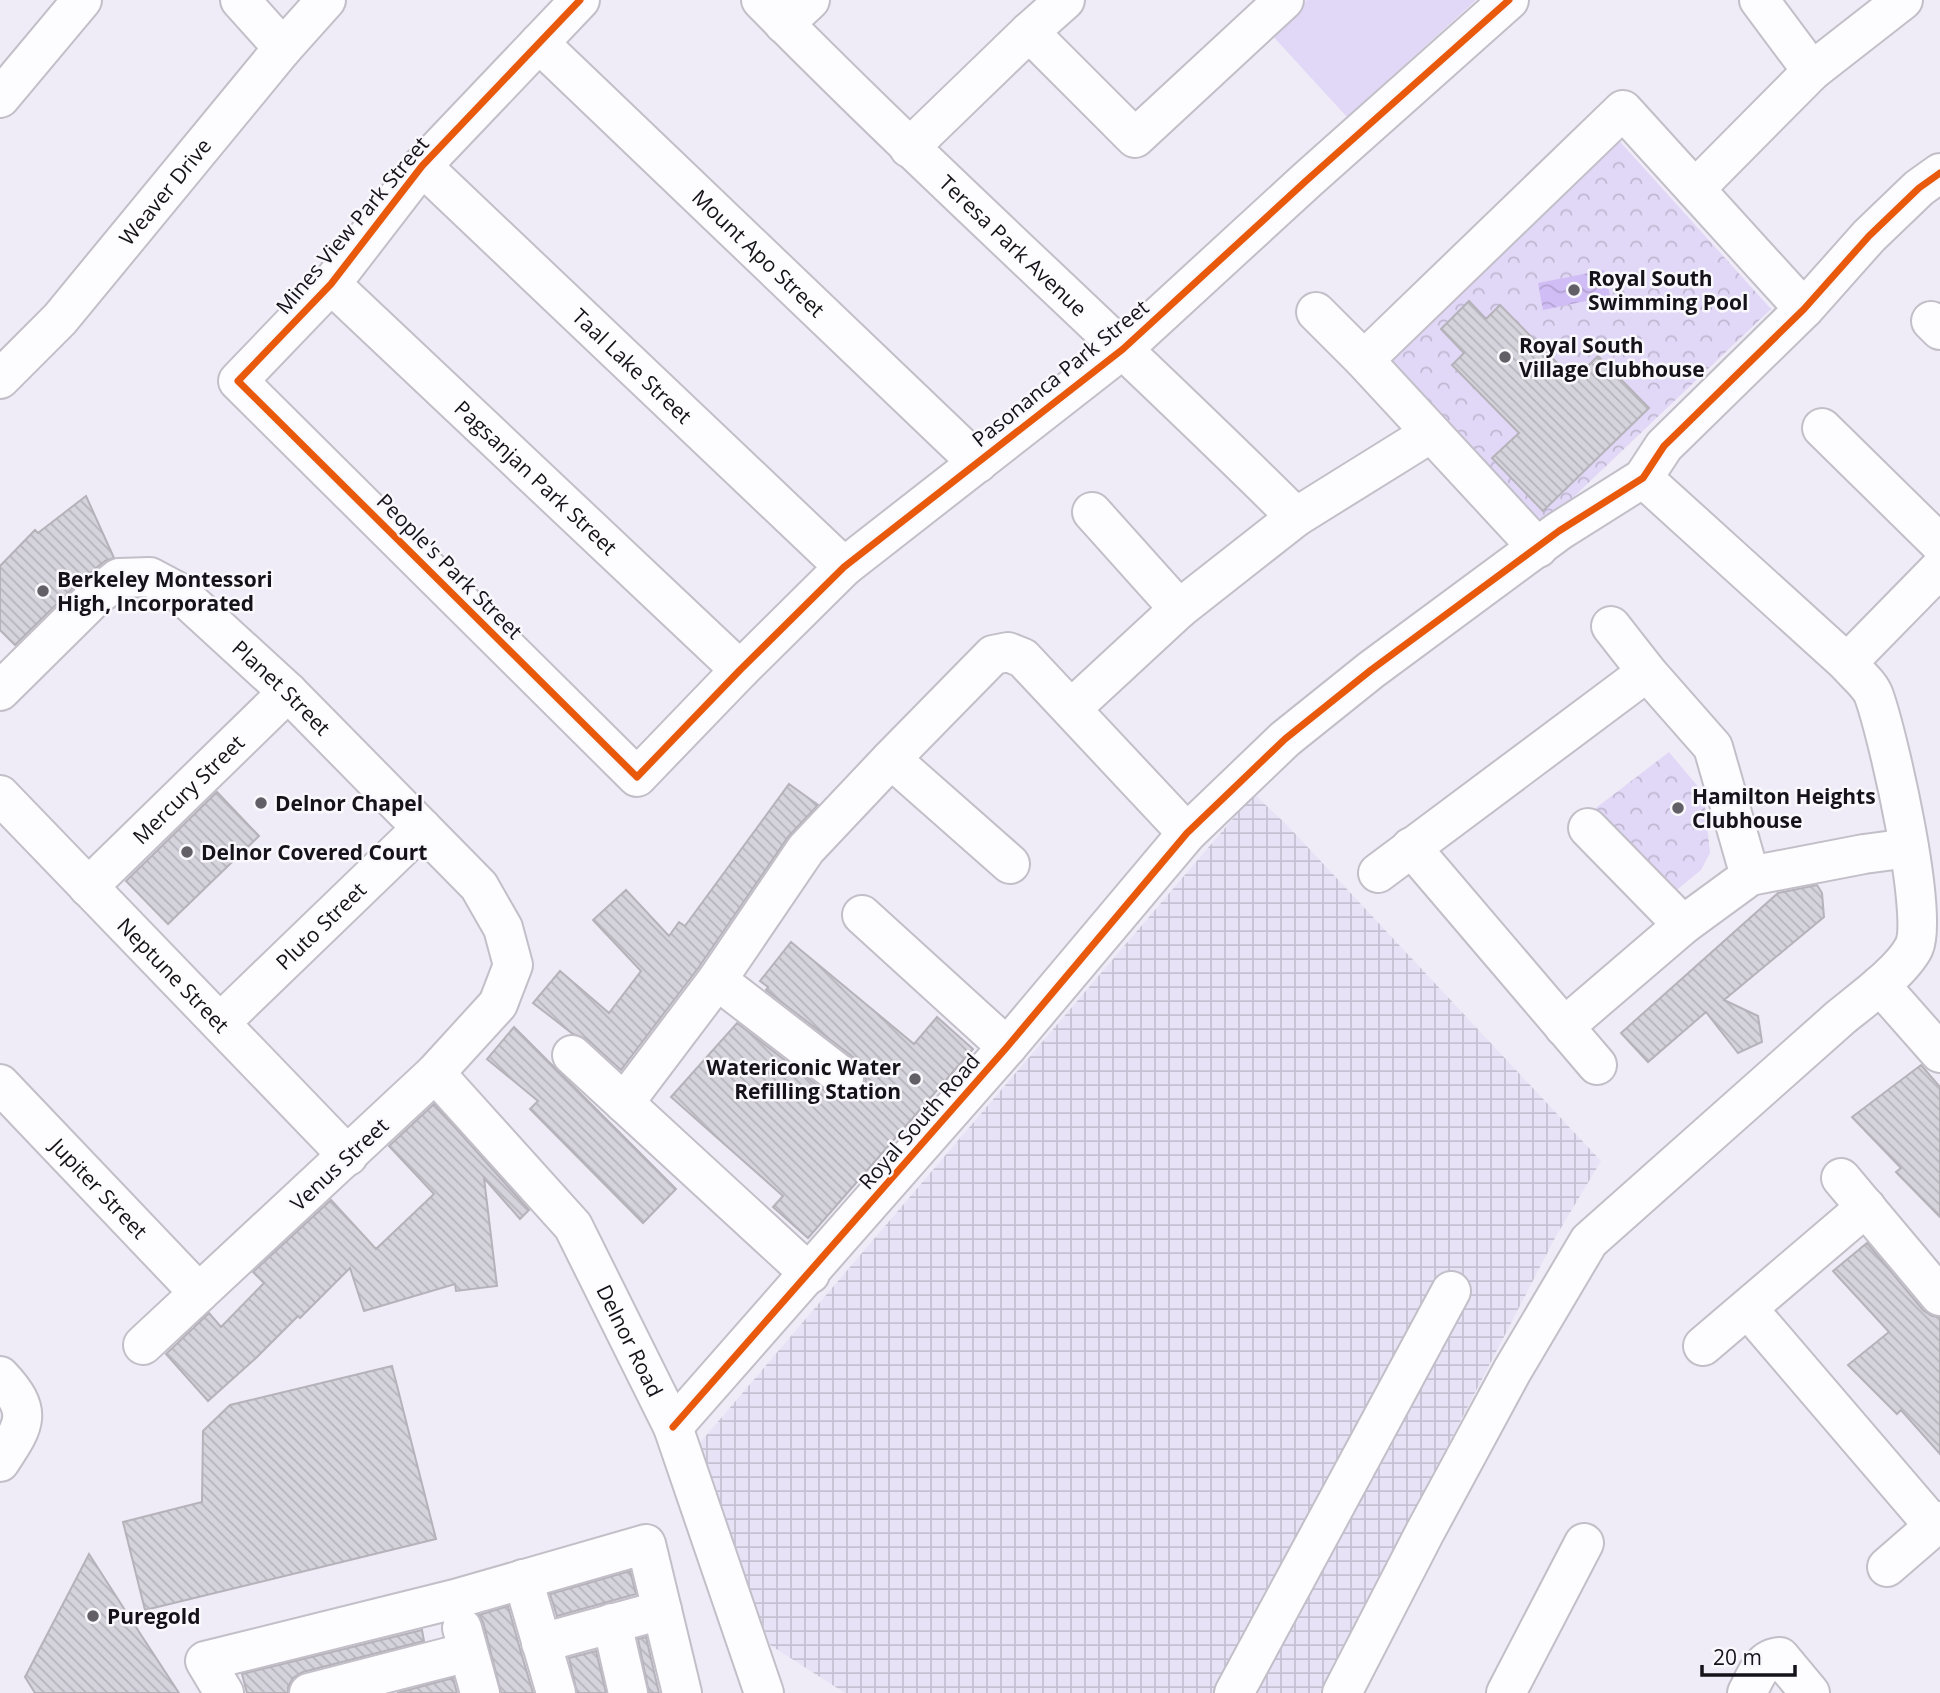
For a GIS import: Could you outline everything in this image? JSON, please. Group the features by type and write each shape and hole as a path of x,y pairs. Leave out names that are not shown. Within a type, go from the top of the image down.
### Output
{"street":[{"path":"0,98 82,0"},
{"path":"240,0 283,48"},
{"name":"Weaver Drive","path":"0,379 60,319 283,48 326,0"},
{"name":"Mines View Park Street","path":"238,381 331,284 422,166 580,0"},
{"path":"909,148 1065,0"},
{"path":"1029,32 1135,138 1284,0"},
{"name":"Pasonanca Park Street","path":"637,777 844,567 1123,349 1509,0"},
{"path":"1759,0 1812,71"},
{"path":"1695,189 1812,71 1903,0"},
{"name":"Teresa Park Avenue","path":"785,8 909,148 1178,399 1296,517"},
{"name":"Mount Apo Street","path":"539,43 978,463"},
{"path":"1364,359 1623,110 1804,309"},
{"name":"Taal Lake Street","path":"422,166 844,567"},
{"path":"1342,1693 1505,1383 1589,1241 1790,1061 1880,985 1915,945 1917,931 1914,879 1909,848 1873,693 1847,663 1643,478 1664,446 1804,309 1868,236 1919,188 1940,173"},
{"name":"Pagsanjan Park Street","path":"331,284 740,670"},
{"path":"1316,312 1364,359 1538,548"},
{"name":"People's Park Street","path":"238,381 637,777"},
{"path":"1822,428 1940,544"},
{"path":"1072,708 1179,609 1296,517 1431,433"},
{"name":"Royal South Road","path":"673,1427 1007,1047 1187,833 1284,739 1371,670 1559,531 1643,478"},
{"path":"1093,512 1179,609"},
{"path":"1847,663 1940,568"},
{"name":"Planet Street","path":"0,691 95,597 119,578 150,577 180,593 288,692 479,886 503,929 513,965"},
{"path":"1611,626 1647,672 1713,747 1750,876"},
{"path":"624,1103 717,980 806,849 993,656 1008,652 1023,658 1187,833"},
{"path":"1378,873 1647,672"},
{"name":"Mercury Street","path":"88,887 288,692"},
{"path":"891,759 1010,864"},
{"name":"Neptune Street","path":"0,795 348,1156"},
{"name":"Pluto Street","path":"220,1023 422,828"},
{"path":"1588,828 1683,925"},
{"path":"1411,848 1597,1065"},
{"path":"1564,1027 1683,925 1750,876 1864,853 1909,848"},
{"path":"862,915 1007,1047"},
{"name":"Venus Street","path":"143,1345 435,1073 498,1004 513,965"},
{"path":"717,980 844,1079"},
{"path":"1880,985 1940,1053"},
{"path":"572,1055 810,1274"},
{"name":"Delnor Road","path":"435,1073 573,1226 673,1427 764,1693"},
{"name":"Jupiter Street","path":"0,1084 199,1293"},
{"path":"1841,1178 1940,1296"},
{"path":"1703,1346 1866,1207"},
{"path":"1234,1693 1451,1291"},
{"path":"1748,1309 1937,1524 1887,1567"},
{"path":"0,1376 15,1392 24,1413 18,1435 0,1462"},
{"path":"1506,1693 1584,1543"},
{"path":"224,1693 205,1661 454,1599 646,1544 682,1693"},
{"path":"523,1579 556,1693"},
{"path":"454,1599 480,1693"},
{"path":"541,1643 662,1609"},
{"path":"612,1623 628,1693"},
{"path":"309,1693 468,1652"},
{"path":"1747,1693 1764,1662 1780,1657 1810,1693"}],"shaded area":[{"path":"1254,794 1287,825 1601,1161 1556,1236 1320,1693 845,1693 770,1645 698,1445"}],"green space":[{"path":"1307,0 1475,1 1347,117 1270,33"},
{"path":"1614,135 1771,309 1541,528 1386,362"},
{"path":"1669,752 1700,789 1705,805 1710,853 1701,870 1673,893 1592,811"}],"water":[{"name":"Royal South Swimming Pool","path":"1604,270 1610,296 1543,310 1538,283"}],"building":[{"path":"1469,301 1486,319 1500,305 1574,380 1598,356 1649,408 1543,511 1492,458 1519,433 1452,365 1464,353 1441,329"},
{"name":"Berkeley Montessori High, Incorporated","path":"86,496 114,558 105,561 80,581 15,645 0,630 0,566 35,530 38,533"},
{"path":"789,784 818,805 788,837 699,967 621,1070 587,1039 573,1034 533,1003 560,971 609,1013 641,971 593,920 626,890 669,936 679,922 685,926"},
{"name":"Delnor Covered Court","path":"217,792 259,836 168,924 126,881"},
{"path":"1817,885 1822,893 1824,917 1724,1000 1758,1016 1762,1042 1738,1053 1706,1012 1648,1062 1621,1033 1778,893"},
{"path":"791,942 914,1044 937,1017 973,1049 808,1238 773,1207 783,1196 671,1097 737,1023 831,1096 840,1100 852,1098 862,1091 866,1080 858,1061 766,990 768,987 760,981"},
{"path":"514,1027 676,1189 643,1223 530,1109 538,1101 487,1059"},
{"path":"1921,1065 1940,1087 1940,1217 1896,1172 1901,1168 1852,1117"},
{"path":"434,1104 529,1210 520,1219 484,1178 497,1286 456,1291 455,1284 364,1311 350,1268 300,1318 298,1316 208,1401 166,1354 209,1313 221,1327 264,1283 253,1272 331,1200 376,1249 434,1194 389,1146"},
{"path":"1867,1243 1923,1310 1932,1316 1940,1317 1940,1454 1901,1410 1897,1414 1848,1365 1889,1332 1833,1271"},
{"path":"392,1366 436,1539 145,1610 123,1522 202,1502 203,1431 230,1405"},
{"name":"Puregold","path":"89,1554 179,1693 35,1693 25,1677"},
{"path":"630,1571 636,1594 557,1616 550,1594"},
{"path":"508,1606 533,1693 501,1693 479,1615"},
{"path":"422,1630 424,1641 303,1672 293,1678 288,1693 247,1693 242,1674"},
{"path":"646,1637 659,1693 649,1693 638,1639"},
{"path":"596,1651 606,1693 577,1693 569,1658"},
{"path":"453,1678 457,1693 397,1693"}],"cycle path":[{"path":"580,0 422,166 331,284 238,381 637,777 844,567 1123,349 1509,0"},
{"path":"673,1427 1007,1047 1187,833 1285,739 1371,670 1559,531 1643,478 1664,446 1804,309 1869,236 1919,188 1940,173"}],"place":[{"name":"Royal South Swimming Pool","path":"1574,290"},
{"name":"Royal South Village Clubhouse","path":"1505,357"},
{"name":"Berkeley Montessori High, Incorporated","path":"43,591"},
{"name":"Delnor Chapel","path":"261,803"},
{"name":"Hamilton Heights Clubhouse","path":"1678,808"},
{"name":"Delnor Covered Court","path":"187,852"},
{"name":"Watericonic Water Refilling Station","path":"915,1079"},
{"name":"Puregold","path":"93,1616"}]}
